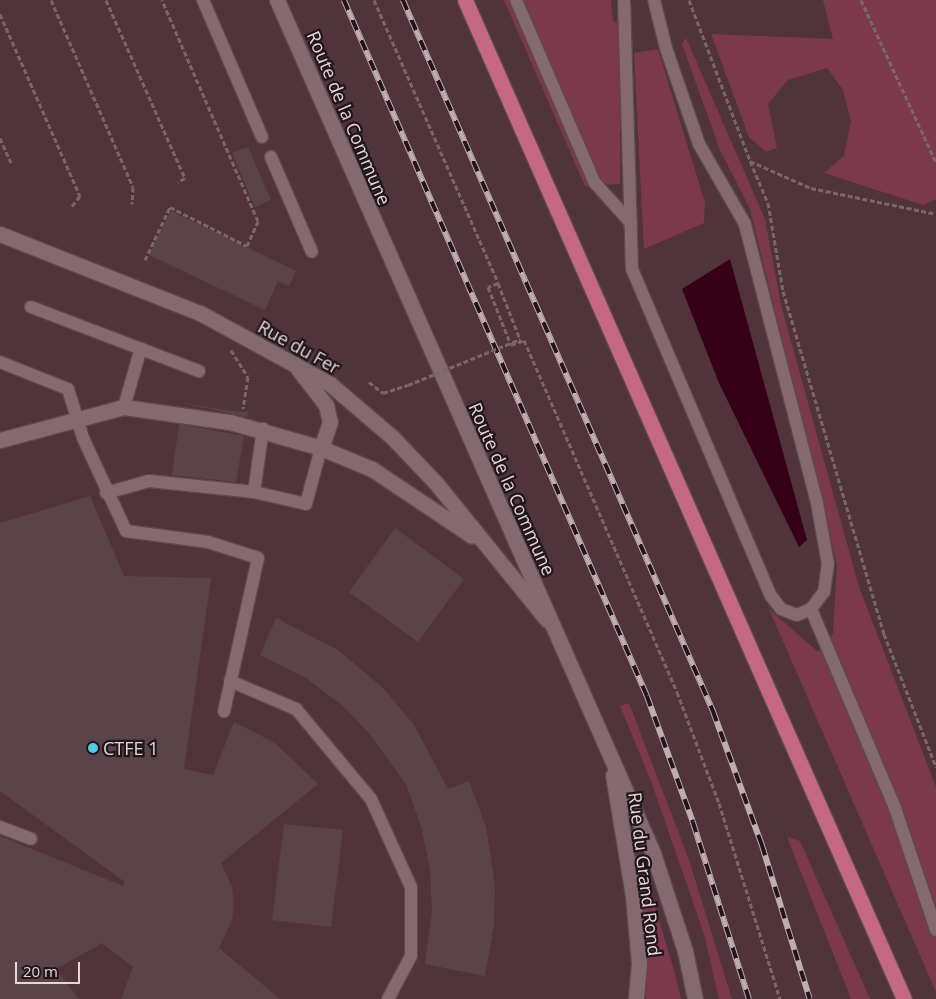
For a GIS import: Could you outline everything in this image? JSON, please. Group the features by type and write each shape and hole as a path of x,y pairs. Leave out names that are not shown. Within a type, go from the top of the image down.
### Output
{"main road":[{"name":"Route de la Commune","path":"277,0 653,853 685,951 695,999"},
{"path":"465,0 904,999"},
{"name":"Rue du Fer","path":"0,234 200,313 298,369 315,373 392,437 488,547 555,629"},
{"path":"298,369 326,405 330,422 322,448"},
{"path":"0,440 124,407 263,429 322,448 372,469 488,547"},
{"name":"Rue du Grand Rond","path":"609,754 633,896 639,963 636,999"}],"lane":[{"path":"203,0 262,137"},
{"path":"516,0 595,183 631,223"},
{"path":"624,0 632,269 770,596 781,609 797,615 811,609 824,592 828,564 817,503 745,224 699,144 666,48 654,0"},
{"path":"271,157 312,252"},
{"path":"31,306 199,370"},
{"path":"124,407 141,348"},
{"path":"0,362 68,388 106,493 126,531 208,542 258,558 224,710"},
{"path":"254,492 263,429"},
{"path":"106,493 149,481 254,492 306,504 322,448"},
{"path":"811,609 895,808 936,930"},
{"path":"230,681 296,709 372,799 411,887 411,956 388,999"},
{"path":"0,828 31,839"}],"path":[{"path":"52,0 133,187 132,204"},
{"path":"106,0 184,178 178,182"},
{"path":"145,260 170,207 247,246 258,221 162,0"},
{"path":"369,382 383,392 408,385 520,339 498,283 374,0"},
{"path":"689,0 750,161 768,203 783,291 884,634 936,767"},
{"path":"861,0 936,162"},
{"path":"0,14 80,196 72,206"},
{"path":"0,138 11,162"},
{"path":"750,161 812,188 936,214"},
{"path":"498,283 488,287 511,345 524,340 677,692 719,803 780,999"},
{"path":"229,345 248,377 243,412"}],"shaded area":[{"path":"0,0 936,0 936,999 0,999"},
{"path":"504,0 611,0 613,21 620,24 620,184 585,186"},
{"path":"823,0 936,0 936,199 923,205 824,173 844,156 851,121 843,90 827,68 788,80 768,104 777,148 766,152 749,137 711,34 833,39"},
{"path":"686,38 765,219 781,305 859,587 936,787 936,992 769,609 818,652 833,634 837,565 750,209 720,150 682,44"},
{"path":"658,49 705,203 704,223 644,249 634,53"},
{"path":"730,259 807,540 799,547 719,383 682,289"},
{"path":"629,703 689,860 732,999 719,999 704,934 651,781 620,706"},
{"path":"787,837 800,841 870,999 851,999"},
{"path":"645,874 681,999 646,999 647,944 641,881"}],"building":[{"path":"248,147 271,200 255,207 232,153"},
{"path":"171,211 296,271 289,286 278,281 265,310 149,255"},
{"path":"182,403 231,411 248,412 247,417"},
{"path":"179,424 244,436 236,482 172,475"},
{"name":"CTFE 1","path":"90,496 124,576 211,578 184,769 213,775 234,722 275,743 318,784 221,863 232,887 234,904 232,920 219,948 280,999 121,999 133,967 102,943 56,969 79,999 0,999 0,836 123,886 125,882 0,791 0,523"},
{"path":"395,528 464,579 418,642 349,592"},
{"path":"276,618 338,650 383,688 414,725 448,789 469,781 486,827 495,885 494,925 485,976 425,964 432,911 430,869 421,826 406,784 369,733 343,706 306,678 260,655"},
{"path":"284,824 343,830 331,927 272,920"}],"railway":[{"path":"344,0 647,696 693,822 749,999"},
{"path":"403,0 713,711 762,845 810,999"}],"place":[{"name":"CTFE 1","path":"93,748"}]}
